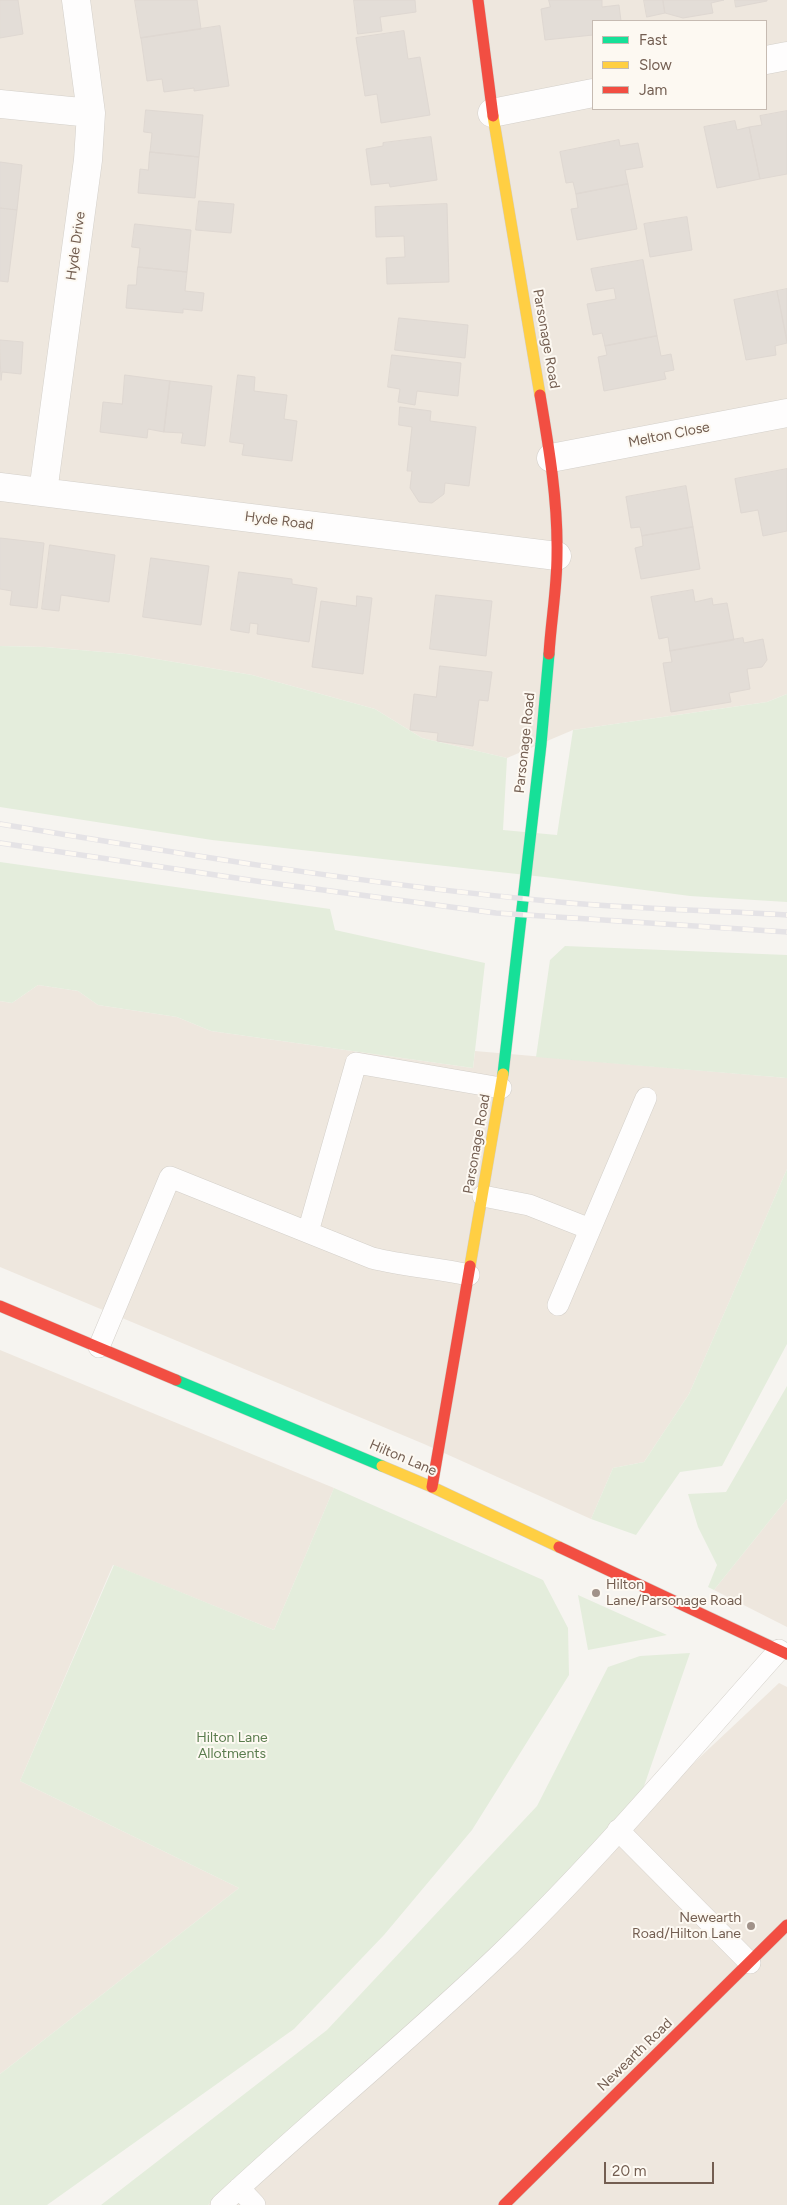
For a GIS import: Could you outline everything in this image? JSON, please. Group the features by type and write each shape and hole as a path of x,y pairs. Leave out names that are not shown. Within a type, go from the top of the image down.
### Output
{"street":[{"name":"Hyde Drive","path":"43,492 88,160 91,113 76,0"},
{"name":"Parsonage Road","path":"432,1487 501,1088 541,744 557,556 556,506 551,458 492,113 478,0"},
{"path":"767,60 787,56"},
{"path":"492,113 592,93"},
{"path":"0,104 91,113"},
{"name":"Melton Close","path":"551,458 787,413"},
{"name":"Hyde Road","path":"0,487 557,556"},
{"name":"Hilton Lane","path":"0,1306 432,1487 783,1652"},
{"name":"Newearth Road","path":"504,2205 750,1964 787,1925"}],"lane":[{"path":"308,1232 356,1063 501,1088"},
{"path":"558,1305 646,1098"},
{"path":"99,1347 170,1177 372,1258 470,1276"},
{"path":"483,1196 529,1205 590,1229"},
{"path":"221,2205 428,2022 560,1894 783,1652"},
{"path":"618,1830 750,1964"},
{"path":"239,2188 255,2205"}],"shaded area":[{"path":"0,0 787,0 787,694 767,702 573,730 507,758 422,738 375,709 252,675 126,654 45,647 0,646"},
{"path":"38,985 78,991 98,1005 177,1017 211,1031 473,1068 475,1051 787,1078 787,1169 689,1394 644,1462 613,1468 591,1519 424,1444 0,1267 0,1001 12,1003"},
{"path":"0,1350 334,1488 274,1630 113,1565 20,1781 239,1888 0,2074"},
{"path":"787,1499 787,1627 714,1590"},
{"path":"779,1683 787,1687 787,2205 208,2205 402,2037"}],"green space":[{"path":"0,646 45,647 126,654 252,675 375,709 422,738 507,758 503,830 557,835 573,730 767,702 787,694 787,902 690,896 553,878 212,840 0,807"},
{"path":"0,862 330,909 335,930 485,963 473,1068 211,1031 177,1017 98,1005 78,991 38,985 12,1003 0,1001"},
{"path":"565,946 787,955 787,1078 536,1057 550,960"},
{"path":"787,1169 787,1344 722,1466 680,1472 636,1535 591,1519 613,1468 644,1462 689,1394"},
{"path":"787,1386 787,1499 714,1590 708,1587 717,1565 698,1527 688,1494 726,1492"},
{"name":"Hilton Lane Allotments","path":"334,1488 543,1580 568,1628 569,1675 472,1830 384,1935 294,2029 47,2205 0,2205 0,2074 239,1888 20,1781 114,1565 274,1630"},
{"path":"578,1595 667,1635 588,1650"},
{"path":"690,1653 633,1818 402,2037 208,2205 101,2205 327,2030 537,1806 608,1667 640,1656"}],"building":[{"path":"0,0 18,0 23,34 0,38"},
{"path":"135,0 197,0 201,29 141,38"},
{"path":"354,0 415,0 416,12 380,17 382,31 358,34"},
{"path":"549,0 602,0 602,7 619,5 621,20 592,20 592,35 545,40 541,9 550,7"},
{"path":"644,0 663,0 665,13 647,17"},
{"path":"663,0 724,0 711,3 713,13 683,18 665,13"},
{"path":"735,0 767,0 767,1 736,7"},
{"path":"220,26 229,86 194,91 194,88 164,92 162,79 147,81 141,38"},
{"path":"404,31 408,59 420,57 430,115 381,123 377,94 365,96 356,38"},
{"path":"146,110 203,115 199,157 150,152 152,133 144,132"},
{"path":"787,111 787,174 760,179 749,127 762,125 760,116"},
{"path":"735,121 737,130 749,127 760,179 717,188 704,127"},
{"path":"431,137 437,180 390,187 389,183 371,185 366,149 383,146 383,143"},
{"path":"619,140 620,146 638,143 643,167 625,170 628,184 576,194 573,182 566,183 560,152"},
{"path":"150,152 199,157 195,198 138,193 140,169 148,170"},
{"path":"0,162 22,165 17,210 0,208"},
{"path":"628,184 637,229 577,240 571,209 578,208 576,194"},
{"path":"199,201 234,204 231,233 196,230"},
{"path":"447,204 449,282 387,284 386,258 405,257 404,236 376,237 375,207"},
{"path":"0,208 17,210 8,282 0,281"},
{"path":"687,217 692,250 650,257 644,224"},
{"path":"135,224 191,230 187,272 138,267 140,248 132,247"},
{"path":"643,260 657,336 605,346 602,333 593,335 587,304 616,299 614,288 596,291 591,269"},
{"path":"138,267 187,272 185,291 204,293 202,311 183,309 183,313 126,308 128,285 136,285"},
{"path":"787,289 787,340 777,291"},
{"path":"777,291 787,343 775,346 776,355 746,360 734,300"},
{"path":"399,318 468,325 465,358 395,350"},
{"path":"657,336 661,356 671,354 674,370 664,372 666,379 604,391 598,357 607,355 605,346"},
{"path":"0,340 23,342 21,374 2,372 1,380"},
{"path":"392,355 461,363 458,396 417,391 415,405 398,402 400,389 388,387"},
{"path":"125,375 170,381 164,432 148,429 147,438 100,432 103,402 122,404"},
{"path":"238,375 255,377 254,391 287,395 284,419 297,421 292,461 242,455 244,444 230,442"},
{"path":"170,381 212,386 205,446 181,443 183,433 164,432"},
{"path":"400,407 431,411 430,421 476,427 469,486 445,483 444,494 432,503 419,502 410,488 412,471 407,471 412,427 399,425"},
{"path":"787,469 787,531 763,536 758,510 741,513 735,479"},
{"path":"686,486 693,527 642,536 640,527 631,528 626,497"},
{"path":"693,527 700,569 641,579 635,548 643,546 642,536"},
{"path":"0,538 44,543 37,608 10,605 12,591 0,589"},
{"path":"50,545 115,555 109,602 61,595 59,611 42,609"},
{"path":"151,558 209,566 201,625 143,617"},
{"path":"239,572 292,579 292,584 317,588 309,642 257,634 258,624 250,623 249,633 231,630"},
{"path":"693,590 695,602 712,598 713,605 727,603 734,640 670,651 668,637 659,639 651,597"},
{"path":"436,595 492,601 486,656 430,649"},
{"path":"357,596 372,598 363,674 312,667 321,601 356,606"},
{"path":"743,638 744,643 763,639 767,660 762,667 747,669 750,689 729,693 731,702 671,712 663,663 672,662 670,651"},
{"path":"440,666 492,672 488,701 479,700 473,746 437,741 438,733 410,730 414,694 436,697"}],"railway":[{"path":"0,824 273,867 479,894 608,906 787,915"},
{"path":"0,843 263,882 496,913 787,932"}],"traffic: fast":[{"path":"503,1074 541,744 549,654"},
{"path":"176,1380 382,1466"}],"traffic: slow":[{"path":"493,116 540,395"},
{"path":"470,1266 503,1074"},
{"path":"382,1466 432,1487 559,1547"}],"traffic: jam":[{"path":"478,0 493,116"},
{"path":"540,395 552,475 557,535 556,580 549,654"},
{"path":"432,1487 470,1266"},
{"path":"0,1306 176,1380"},
{"path":"559,1547 787,1654"},
{"path":"504,2205 787,1925"}],"place":[{"name":"Hilton Lane/Parsonage Road","path":"596,1593"},
{"name":"Newearth Road/Hilton Lane","path":"751,1926"}]}
